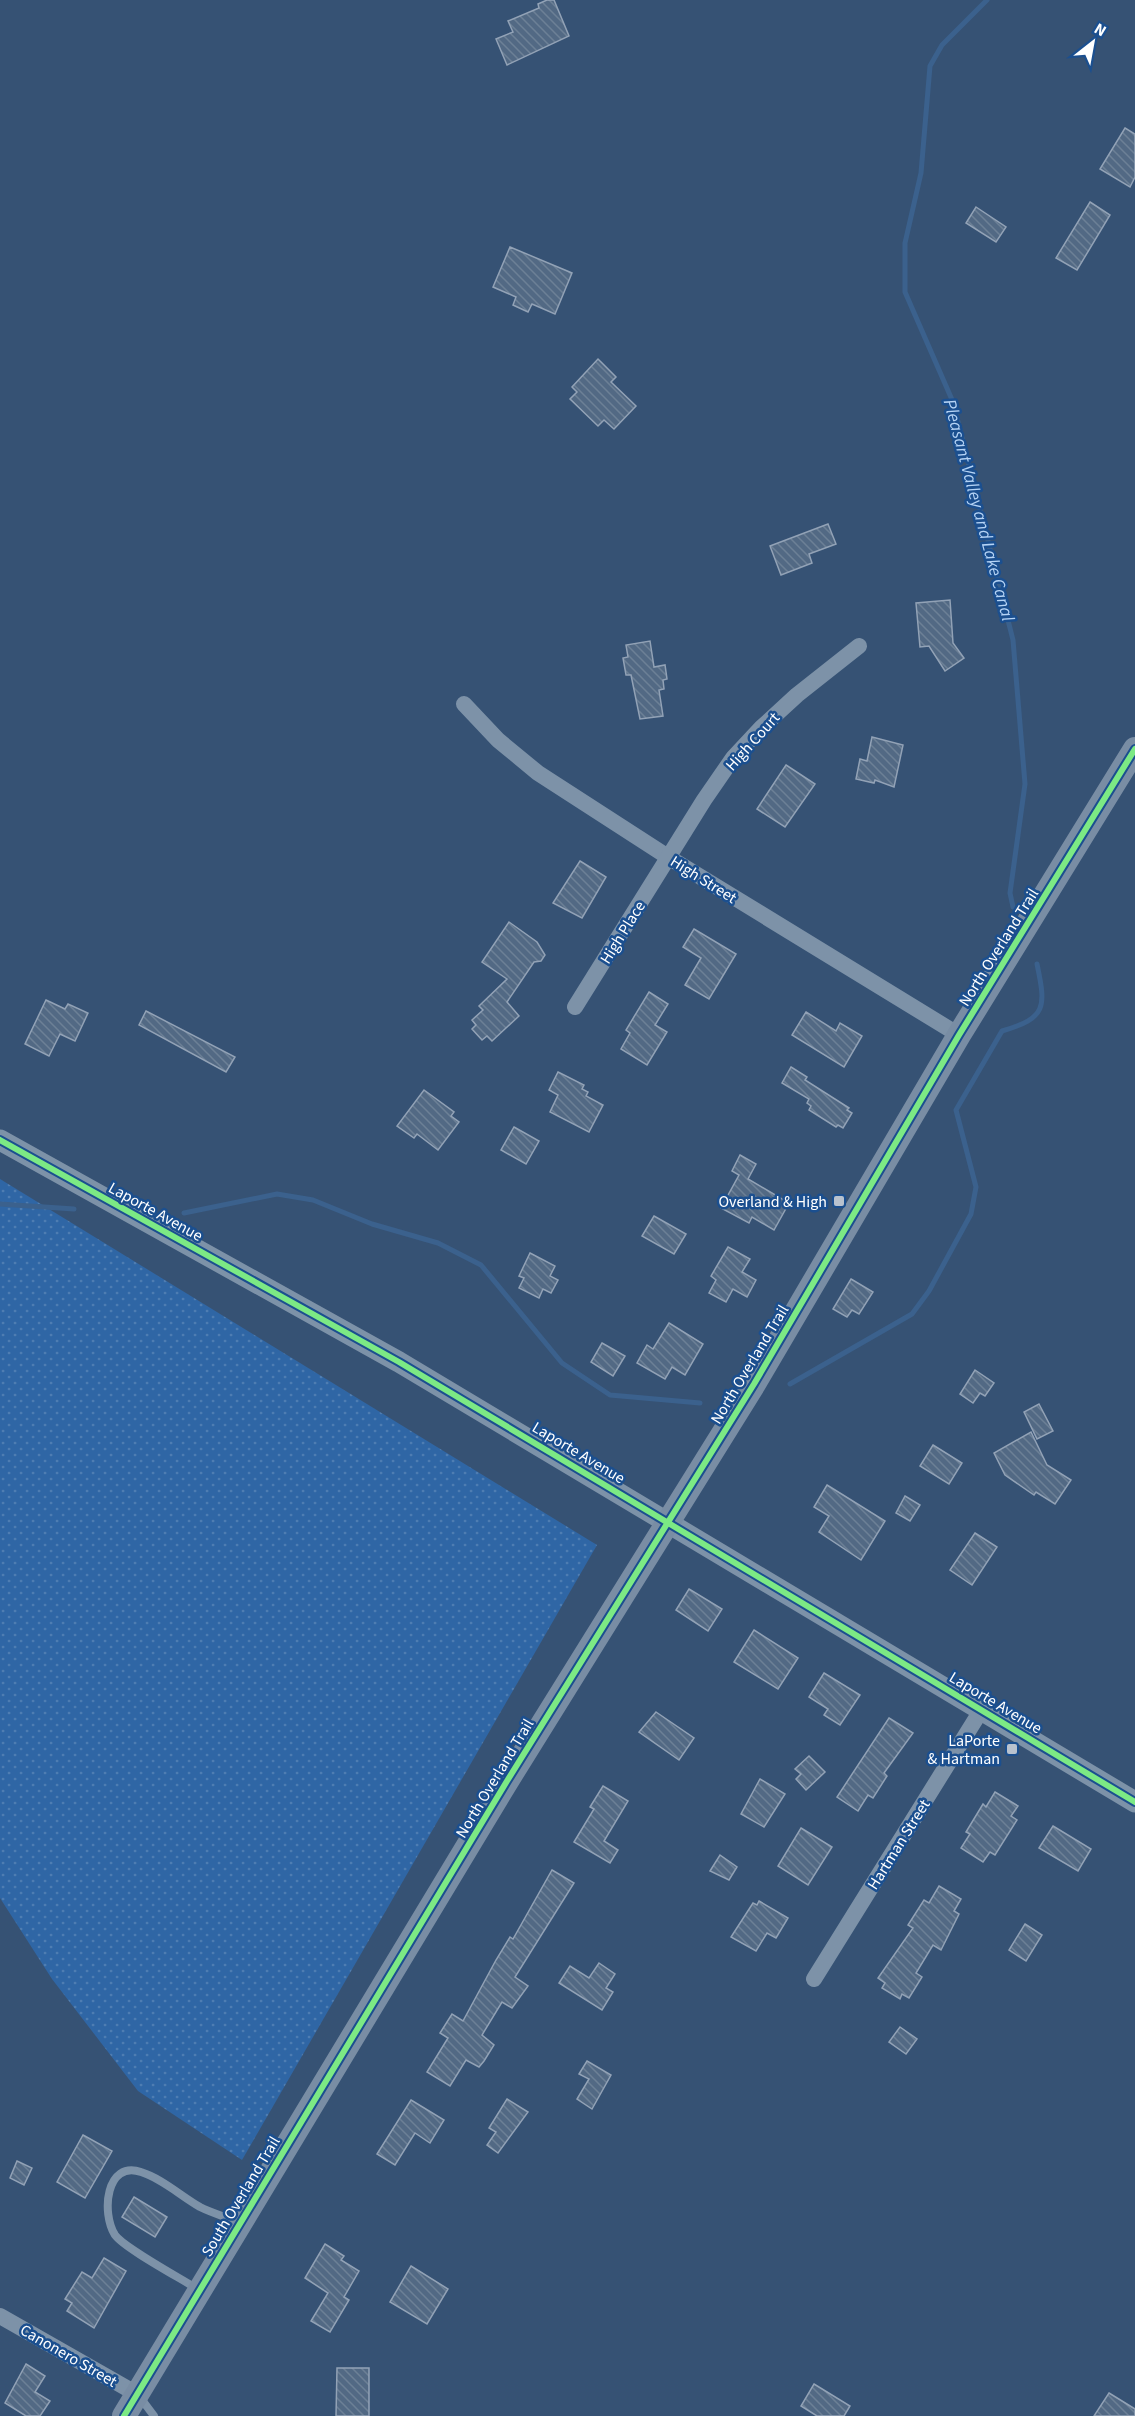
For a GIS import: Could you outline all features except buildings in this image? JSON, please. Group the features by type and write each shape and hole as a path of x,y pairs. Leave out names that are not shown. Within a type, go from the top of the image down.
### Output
{"main road":[{"name":"North Overland Trail","path":"380,1991 759,1376 959,1035 1135,749"},
{"name":"South Overland Trail","path":"124,2416 380,1991"}],"street":[{"name":"High Court","path":"668,857 733,758 796,695 859,646"},
{"name":"High Street","path":"464,704 498,740 538,774 668,857 959,1035"},
{"name":"High Place","path":"575,1007 668,857"},
{"name":"Laporte Avenue","path":"0,1140 399,1362 1135,1802"},
{"name":"Hartman Street","path":"814,1979 982,1709"},
{"name":"Canonero Street","path":"0,2316 137,2394"}],"lane":[{"path":"200,2290 125,2245 115,2234 106,2201 109,2190 118,2177 128,2170 140,2171 203,2208 240,2223"},
{"path":"137,2394 154,2416"}],"shaded area":[{"path":"0,1179 597,1545 242,2160 138,2091 52,1979 0,1898"}],"waterway":[{"name":"Pleasant Valley and Lake Canal","path":"987,0 942,45 930,66 921,173 905,243 905,292 953,402 1013,640 1025,784 1010,893 1013,907"},
{"name":"Pleasant Valley and Lake Canal","path":"790,1384 912,1314 929,1291 971,1214 976,1187 956,1110 1002,1031 1028,1021 1040,1009 1042,991 1037,964"},
{"name":"Pleasant Valley and Lake Canal","path":"184,1213 277,1194 313,1200 372,1224 438,1243 481,1265 562,1363 610,1395 700,1403"},
{"name":"Pleasant Valley and Lake Canal","path":"0,1204 74,1209"}],"cycle path":[{"path":"124,2416 507,1781 754,1384 959,1035 1135,749"},
{"path":"0,1140 399,1362 1135,1802"}],"place":[{"name":"Overland & High","path":"839,1201"},
{"name":"LaPorte & Hartman","path":"1012,1749"}]}
